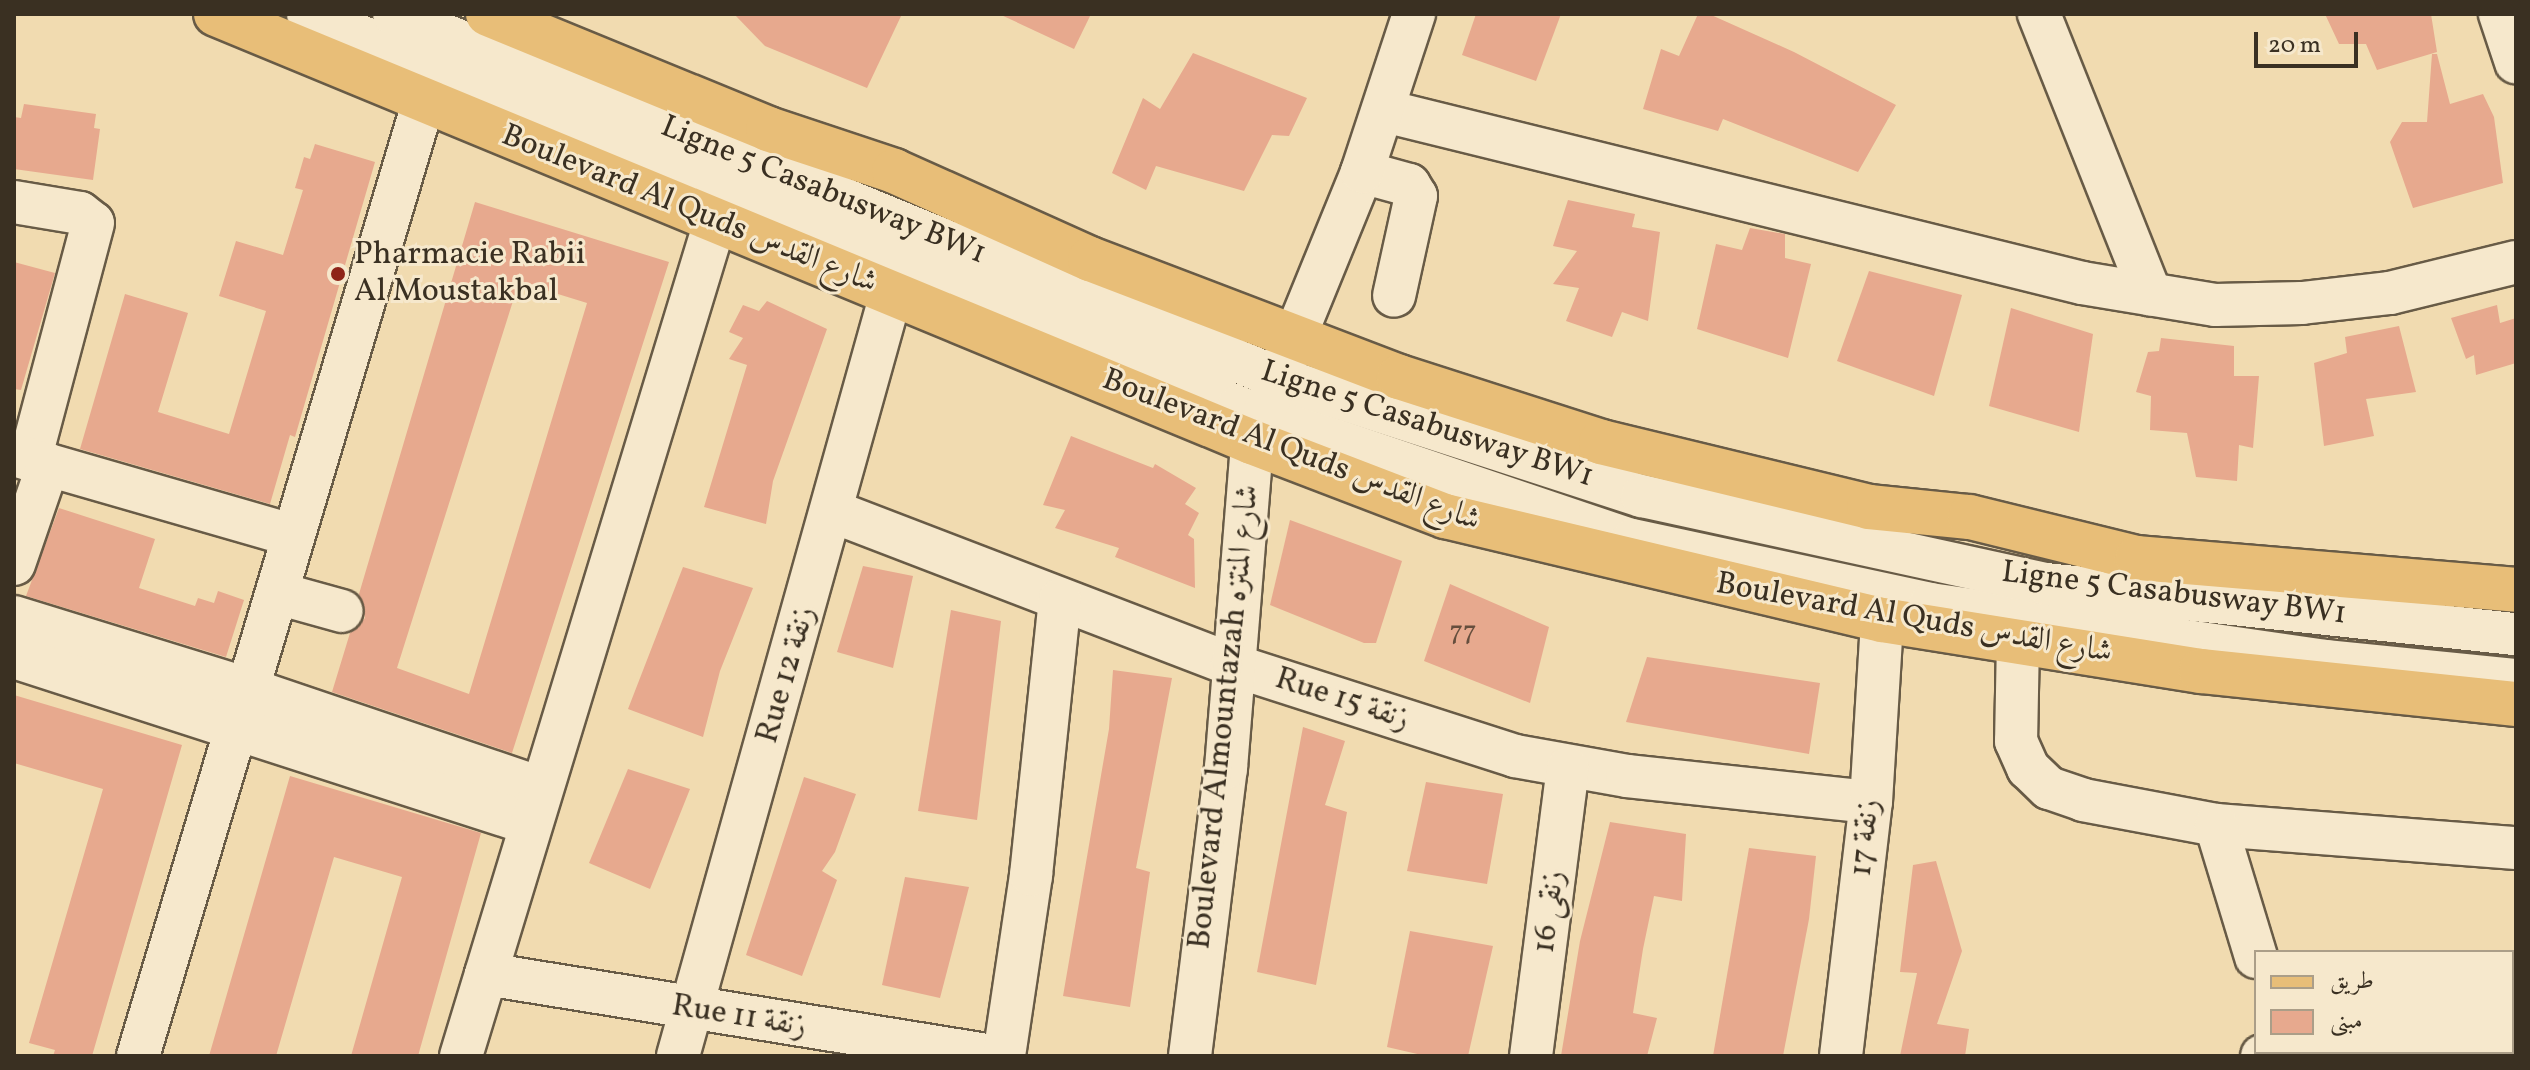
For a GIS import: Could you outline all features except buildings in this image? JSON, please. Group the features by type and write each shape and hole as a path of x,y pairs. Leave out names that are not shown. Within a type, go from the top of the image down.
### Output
{"main road":[{"name":"Boulevard Al Quds شارع القدس","path":"216,14 891,294 1266,412 1445,516 1882,620 2201,671 2516,704"},
{"path":"488,14 768,129 894,171 1090,259 1298,338 1601,442 1869,507 1970,517 2137,558 2516,590"}],"street":[{"name":"Ligne 5 Casabusway BW1","path":"308,14 1266,412 1632,540 1930,604 2326,661 2516,680"},
{"name":"Ligne 5 Casabusway BW1","path":"394,14 1266,412 2046,584 2516,634"},
{"name":"Boulevard Almountazah شارع المنتزه","path":"1190,1056 1226,768 1232,665 1266,412 1298,338 1385,111 1414,14"},
{"path":"2039,14 2151,295"},
{"path":"2500,14 2516,62"},
{"path":"138,1056 424,100"},
{"path":"1385,111 2082,283 2215,305 2302,303 2390,293 2516,262"},
{"path":"1362,172 1409,185 1416,196 1394,296"},
{"path":"14,202 80,213 93,223 31,460 14,564"},
{"path":"461,1056 715,222"},
{"name":"Rue 12 زنقة","path":"678,1056 834,512 891,294"},
{"path":"31,460 294,536"},
{"name":"Rue 15 زنقة","path":"834,512 1232,665 1515,756 1568,768 1871,802"},
{"path":"277,593 342,611"},
{"path":"1004,1056 1031,875 1060,600"},
{"path":"14,617 243,707 536,806"},
{"name":"زنقة 17","path":"1841,1056 1871,802 1882,620"},
{"path":"2018,640 2016,741 2028,768 2049,788 2083,800 2216,825 2516,848"},
{"path":"14,657 243,707"},
{"name":"زنقى 16","path":"1531,1056 1568,768"},
{"path":"2216,825 2254,950"},
{"name":"Rue 11 زنقة","path":"486,974 692,1010 993,1056"}],"place":[{"name":"Pharmacie Rabii Al Moustakbal","path":"338,274"}]}
